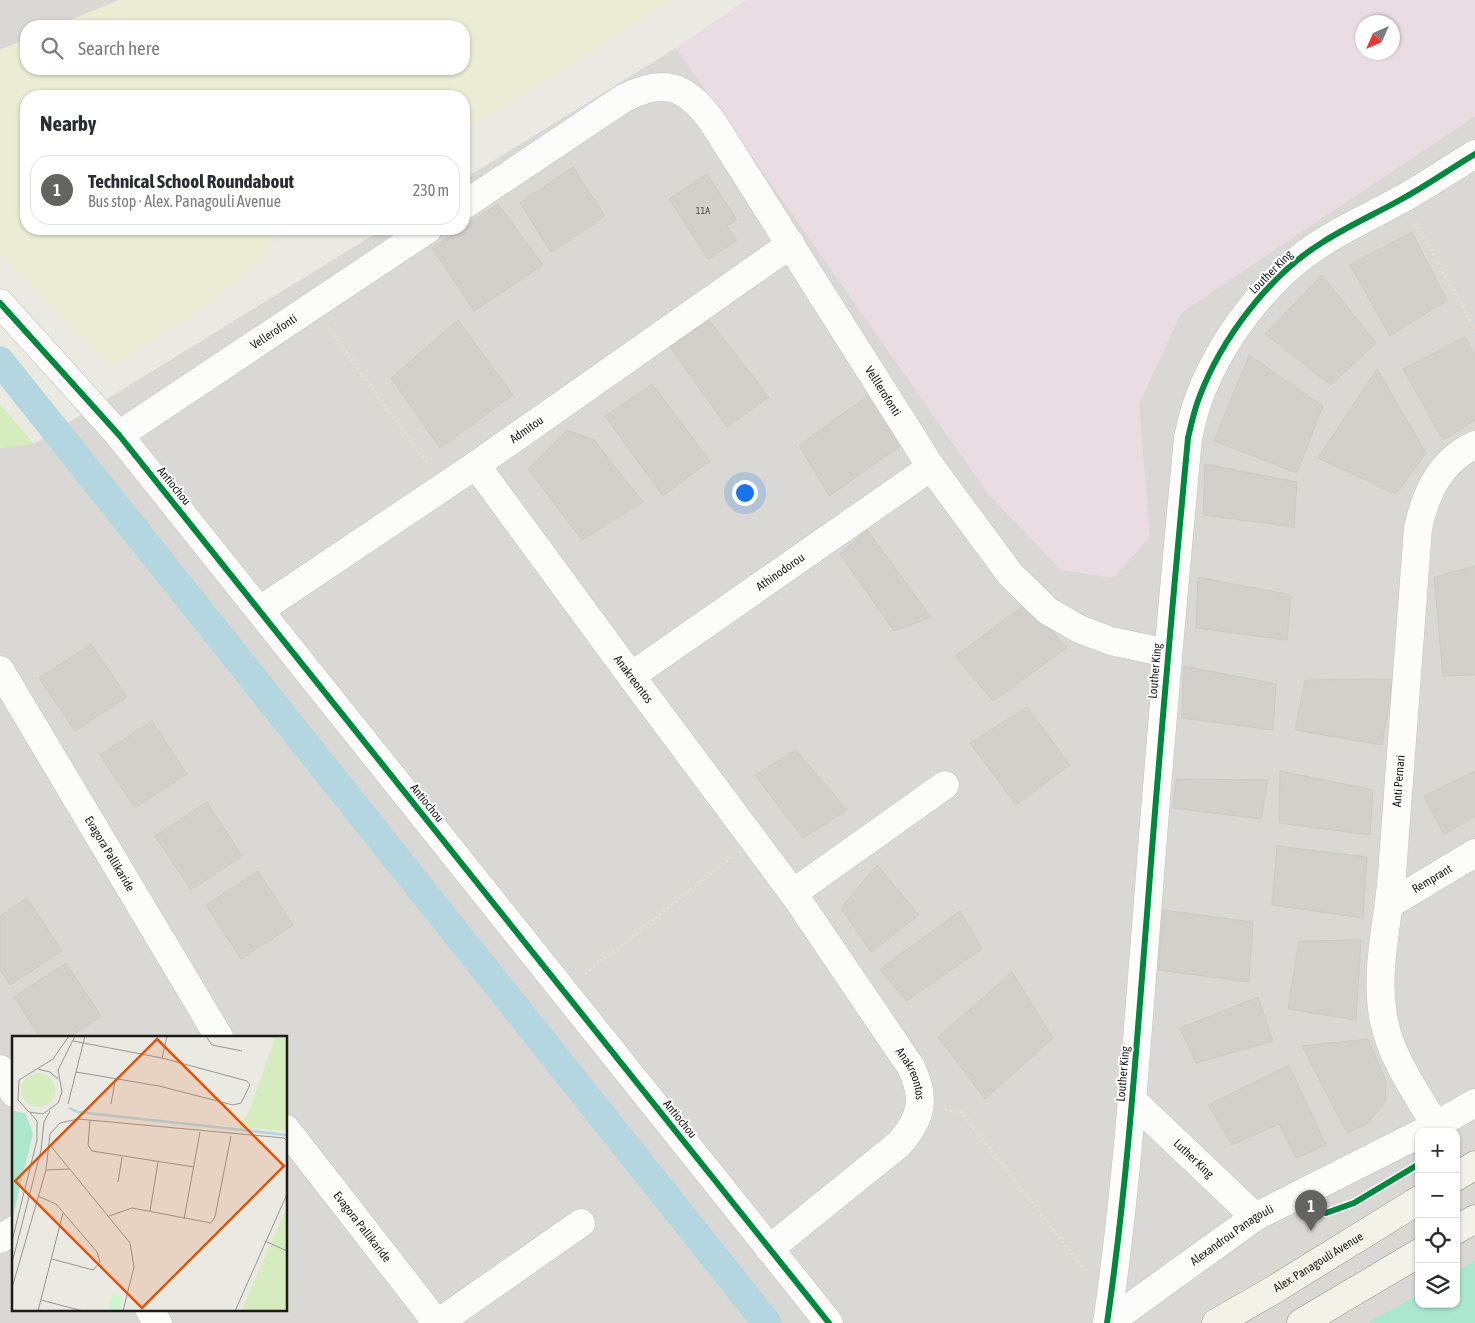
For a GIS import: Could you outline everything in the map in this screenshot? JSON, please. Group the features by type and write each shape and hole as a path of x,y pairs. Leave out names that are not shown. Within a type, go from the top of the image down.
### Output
{"main road":[{"path":"1460,1174 1475,1165"},
{"name":"Alex. Panagouli Avenue","path":"1216,1323 1415,1202"},
{"path":"1460,1228 1475,1219"},
{"path":"1301,1323 1415,1255"}],"street":[{"name":"Velllerofonti","path":"470,201 624,98 654,87 676,89 694,99 712,121 931,467 1010,574 1048,611 1079,629 1111,641 1167,653"},
{"name":"Louther King","path":"1109,1313 1132,1100 1167,653 1188,438 1199,399 1218,358 1251,308 1290,267 1323,242 1402,199 1475,154"},
{"name":"Vellerofonti","path":"119,436 419,235"},
{"name":"Admitou","path":"260,610 476,465 791,244"},
{"name":"Antiochou","path":"0,303 119,436 828,1323"},
{"name":"Anti Pernari","path":"1425,1128 1388,1038 1380,987 1382,950 1390,904 1418,528 1422,511 1433,483 1452,459 1475,445"},
{"name":"Anakreontos","path":"476,465 793,893 911,1067 920,1091 919,1113 909,1133 899,1144 769,1249"},
{"name":"Athinodorou","path":"631,676 931,467"},
{"name":"Evagora Pallikaride","path":"0,670 218,1036"},
{"path":"793,893 945,785"},
{"name":"Remprant","path":"1390,904 1475,853"},
{"path":"0,1068 12,1089"},
{"name":"Luther King","path":"1132,1100 1255,1217"},
{"name":"Alexandrou Panagouli","path":"1431,1128 1475,1103"},
{"name":"Evagora Pallikaride","path":"288,1132 437,1323"},
{"name":"Alexandrou Panagouli","path":"1109,1313 1255,1217 1415,1137"},
{"path":"437,1323 581,1223"},
{"path":"0,1239 12,1231"},
{"path":"150,1310 158,1323"}],"path":[{"path":"1402,199 1475,329"},
{"path":"313,306 444,486"},
{"path":"563,992 753,840"},
{"path":"920,1102 962,1113 1109,1313"}],"shaded area":[{"path":"0,0 119,0 71,20 20,20 20,42 0,50"},
{"path":"746,0 1475,0 1475,116 1181,313 1139,404 1150,537 1113,578 1061,570 990,496 676,48"},
{"path":"676,48 990,496 1149,537 1139,404 1181,313 1475,116 1475,1323 0,1323 0,448 34,444 373,235 470,235 470,175"}],"green space":[{"path":"119,0 670,0 578,60 470,126 470,90 20,90 20,235 275,235 265,259 188,318 110,368 0,253 0,50 20,42 20,75 470,75 470,20 71,20"},
{"path":"0,404 34,444 0,448"},
{"path":"1475,1261 1475,1323 1368,1323 1415,1296 1415,1308 1460,1308 1460,1270"}],"building":[{"path":"573,167 605,216 551,252 520,203"},
{"path":"707,174 737,220 727,226 737,241 708,259 669,199"},
{"path":"498,204 543,265 474,311 432,248 452,235 470,235 470,223"},
{"path":"1412,232 1447,300 1390,336 1350,265"},
{"path":"1322,275 1376,343 1331,385 1265,334"},
{"path":"458,320 513,395 440,448 391,378"},
{"path":"709,320 769,397 727,427 670,347"},
{"path":"1465,337 1475,356 1475,420 1443,440 1403,369"},
{"path":"1249,355 1323,406 1297,473 1214,441"},
{"path":"1377,369 1426,453 1396,494 1318,458"},
{"path":"652,384 710,461 663,496 605,416"},
{"path":"872,393 903,444 829,496 799,445"},
{"path":"567,430 594,440 643,502 582,540 528,469"},
{"path":"1205,464 1297,482 1294,527 1203,515"},
{"path":"867,530 931,617 894,631 840,554"},
{"path":"1475,566 1475,675 1443,676 1434,577"},
{"path":"1198,577 1291,595 1287,640 1196,628"},
{"path":"1027,603 1067,648 993,701 955,656"},
{"path":"91,644 127,697 75,731 39,678"},
{"path":"1184,666 1276,684 1273,730 1182,718"},
{"path":"1393,679 1382,745 1295,730 1305,680"},
{"path":"1027,707 1070,765 1016,805 970,743"},
{"path":"152,721 187,774 135,808 100,755"},
{"path":"796,750 847,810 803,838 755,775"},
{"path":"1280,771 1373,790 1370,835 1279,823"},
{"path":"1475,771 1475,816 1444,834 1424,796"},
{"path":"1176,779 1268,780 1261,819 1173,808"},
{"path":"207,802 242,856 191,890 155,836"},
{"path":"1277,846 1367,857 1363,918 1272,905"},
{"path":"877,865 919,915 871,952 841,908"},
{"path":"258,871 293,925 241,959 206,905"},
{"path":"27,898 62,951 10,985 0,970 0,916"},
{"path":"1163,910 1253,922 1249,982 1158,970"},
{"path":"960,911 982,949 906,1001 880,969"},
{"path":"1361,940 1356,1020 1288,1009 1299,941"},
{"path":"66,963 101,1016 71,1036 39,1036 14,997"},
{"path":"1012,972 1053,1038 985,1099 938,1037"},
{"path":"1258,997 1273,1041 1196,1063 1180,1028"},
{"path":"1368,1039 1386,1081 1385,1102 1367,1124 1347,1133 1302,1046"},
{"path":"1289,1065 1326,1145 1296,1158 1279,1124 1232,1145 1208,1105"}],"waterway":[{"path":"0,361 767,1323"}],"cycle path":[{"path":"1107,1323 1130,1119 1161,735 1188,438 1199,398 1220,353 1234,331 1249,310 1284,272 1323,242 1410,195 1475,154"},
{"path":"0,303 119,435 829,1323"},
{"path":"1326,1213 1354,1203 1415,1166"}],"place":[{"name":"Technical School Roundabout","path":"1311,1231"}]}
